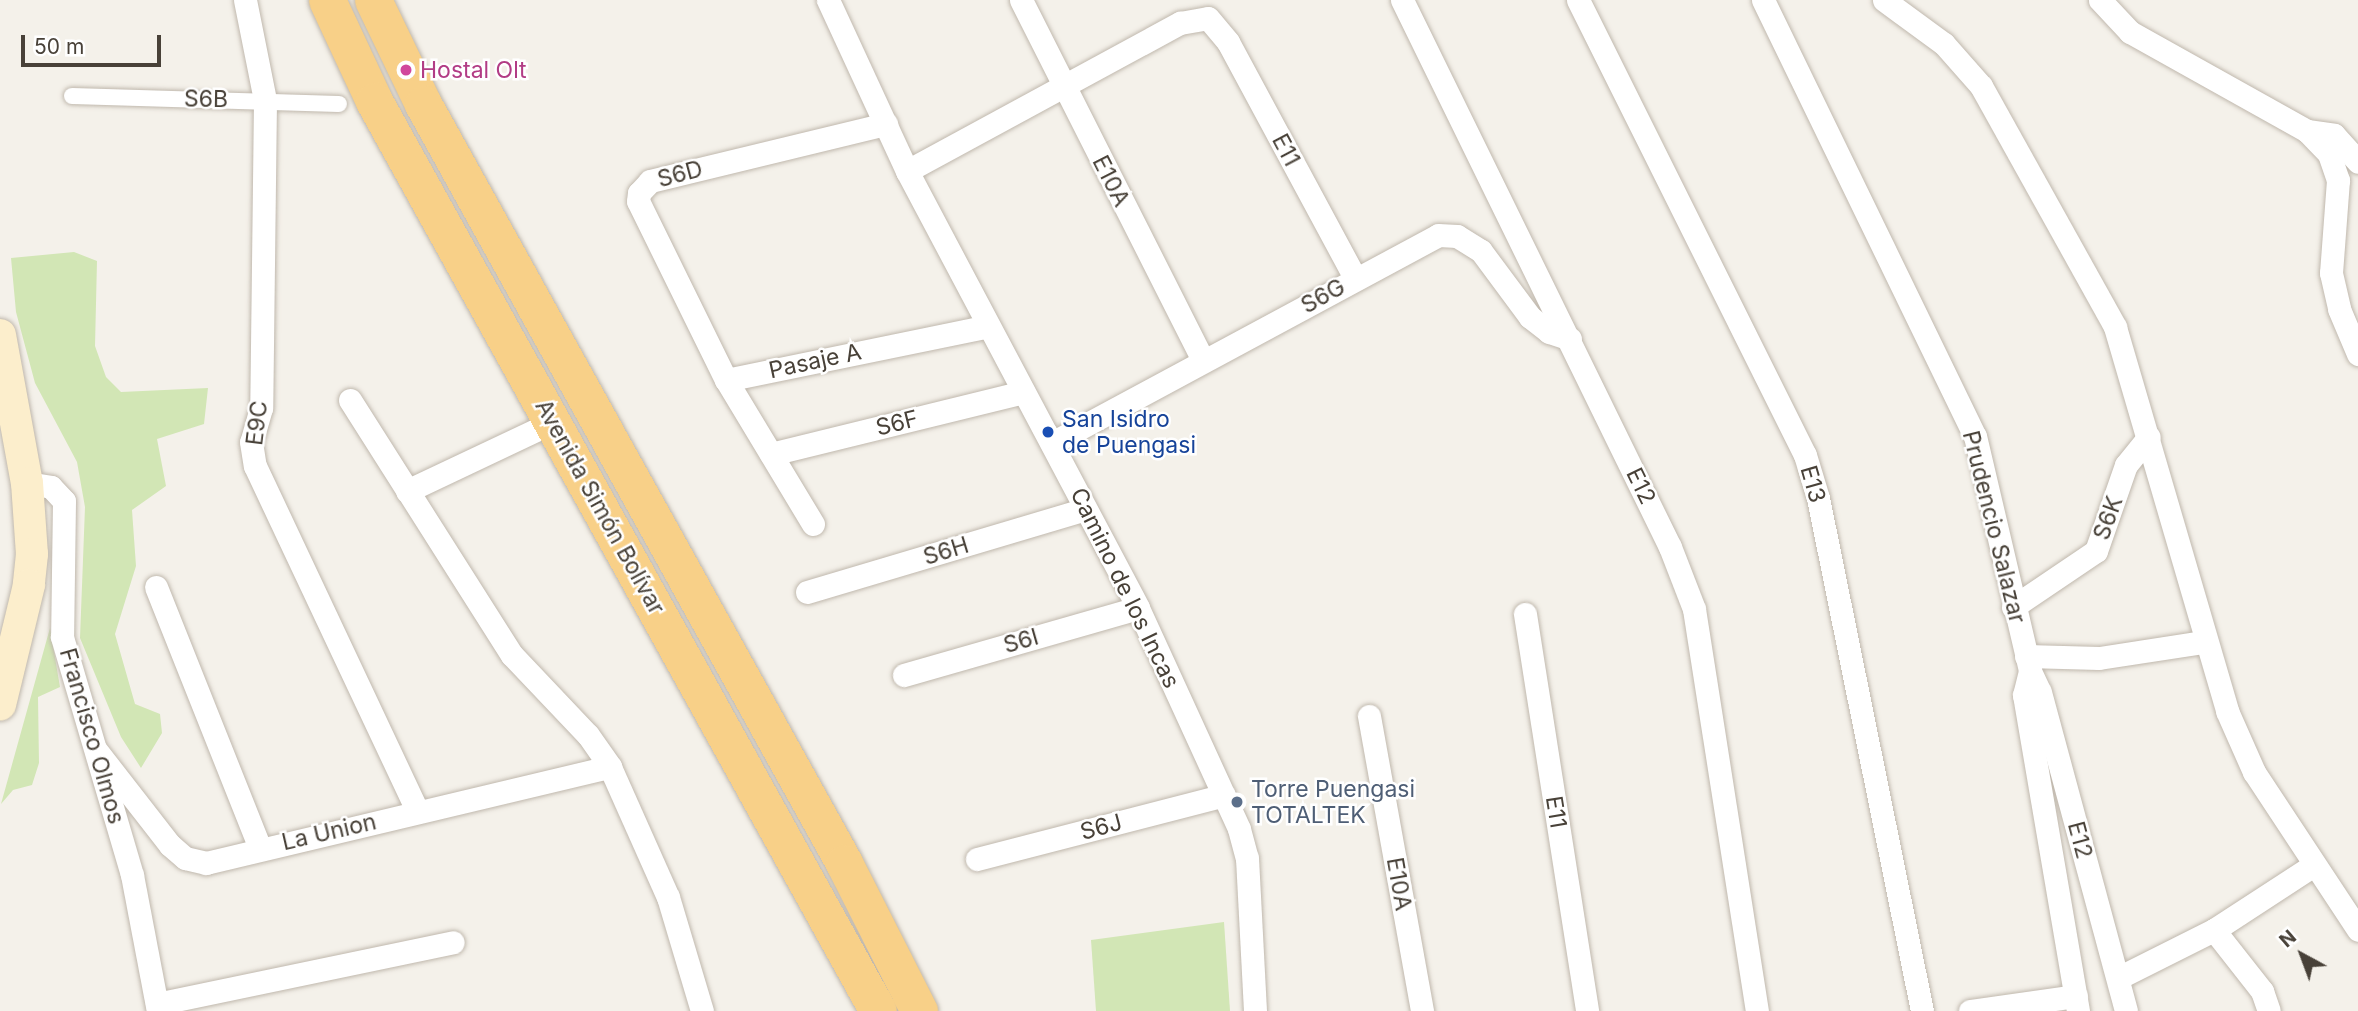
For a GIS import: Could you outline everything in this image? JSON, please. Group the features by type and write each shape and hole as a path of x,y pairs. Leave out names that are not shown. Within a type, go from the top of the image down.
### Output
{"highway":[{"name":"Avenida Simón Bolívar","path":"327,0 374,101 878,1011"},
{"name":"Avenida Simón Bolívar","path":"373,0 423,104 844,863 919,1011"}],"main road":[{"path":"0,335 27,482 30,585 0,705"}],"street":[{"name":"E9C","path":"246,0 265,100 261,408 251,442 255,466 418,810"},
{"name":"Camino de los Incas","path":"828,0 907,171 1023,392 1054,442 1085,509 1138,608 1224,794 1247,858 1255,1011"},
{"name":"E10A","path":"1021,0 1203,361"},
{"name":"E12","path":"1402,0 1670,547 1694,609 1756,1011"},
{"name":"E13","path":"1578,0 1805,455 1818,498 1922,1011"},
{"name":"Prudencio Salazar","path":"1763,0 1975,436 2028,663 2024,695 2077,1004"},
{"path":"1884,0 1944,44 1981,86 2115,327 2149,437 2204,642 2227,711 2254,772 2312,866 2358,930"},
{"path":"2099,0 2130,32 2307,131 2329,154 2338,180 2331,273 2358,354"},
{"name":"E11","path":"1063,86 1191,18 1214,23 1355,278"},
{"path":"907,171 1063,86"},
{"name":"S6B","path":"72,96 339,104"},
{"name":"S6D","path":"726,380 638,201 643,186 650,181 886,124"},
{"path":"2307,131 2334,135 2358,162"},
{"name":"S6G","path":"1054,442 1425,240 1457,236 1481,251 1538,325 1570,339"},
{"name":"Pasaje A","path":"726,380 988,326"},
{"path":"726,380 813,524"},
{"name":"S6F","path":"771,454 1023,392"},
{"path":"350,400 512,655 588,735 610,767 668,897 702,1011"},
{"path":"407,491 554,422"},
{"name":"S6K","path":"2013,607 2096,551 2126,465 2149,437"},
{"name":"Francisco Olmos","path":"27,482 51,487 64,501 62,637 132,875 158,1008"},
{"name":"S6H","path":"807,593 1085,509"},
{"path":"156,587 260,848"},
{"name":"S6I","path":"904,675 1138,608"},
{"name":"E11","path":"1525,614 1587,1011"},
{"path":"2028,663 2099,658 2204,642"},
{"name":"E12","path":"2028,663 2040,692 2126,1011"},
{"name":"E10A","path":"1369,716 1422,1011"},
{"name":"La Union","path":"96,750 185,858 206,863 418,810 610,767"},
{"name":"S6J","path":"977,859 1224,794"},
{"path":"2118,978 2214,930 2312,866"},
{"path":"2214,930 2262,990 2269,1011"},
{"path":"158,1008 453,942"},
{"path":"1970,1011 2077,1004"}],"green space":[{"path":"74,252 97,261 95,346 106,377 121,392 208,388 204,424 157,439 166,486 132,510 136,566 115,634 135,704 160,714 162,733 141,768 121,737 80,638 85,507 77,462 35,383 16,312 11,258"},
{"path":"50,628 60,687 38,697 39,763 32,785 13,790 1,804"},
{"path":"1224,922 1230,1011 1096,1011 1091,940"}],"place":[{"name":"Hostal Olt","path":"406,70"},
{"name":"San Isidro de Puengasi","path":"1048,432"},
{"name":"Torre Puengasi TOTALTEK","path":"1237,802"}]}
